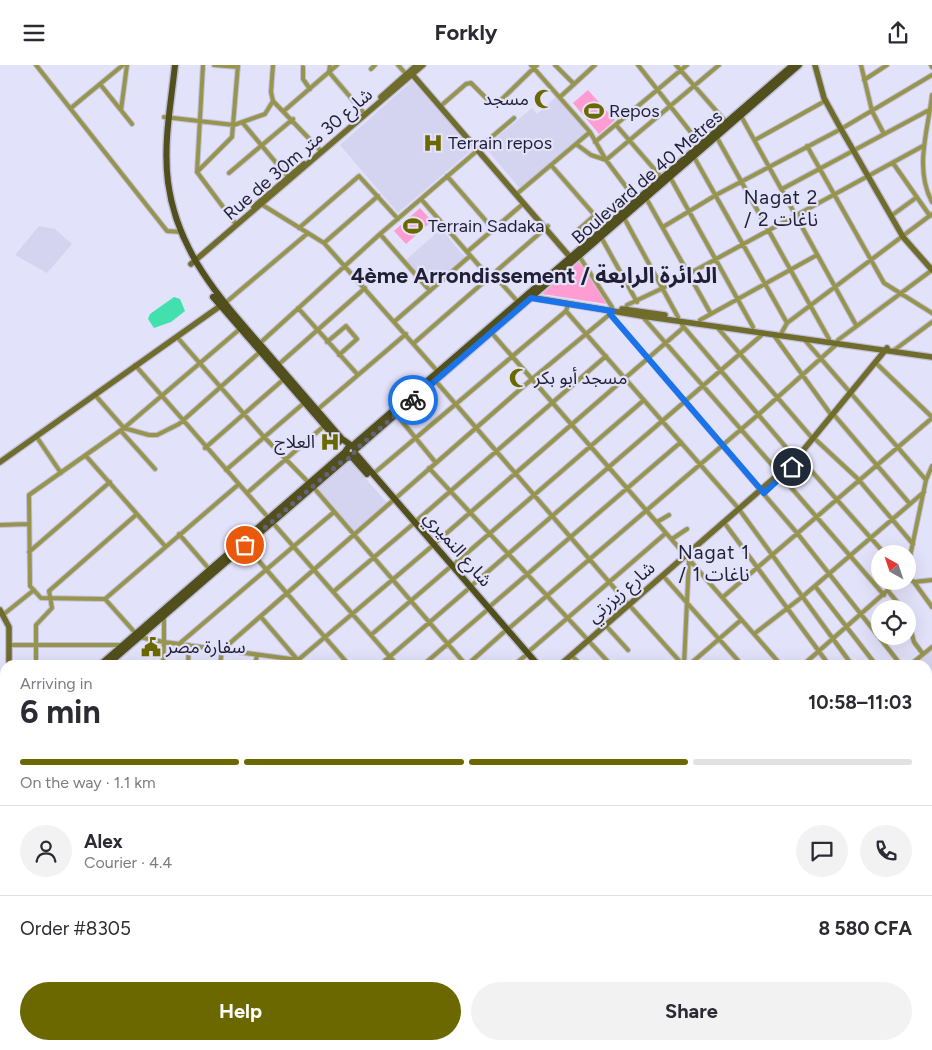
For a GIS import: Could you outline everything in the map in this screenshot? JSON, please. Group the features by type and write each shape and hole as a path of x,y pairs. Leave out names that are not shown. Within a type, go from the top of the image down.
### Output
{"main road":[{"path":"170,65 166,117 168,184 179,232 192,261 222,305 350,451"},
{"path":"166,117 175,65"},
{"name":"Boulevard de 40 Metres","path":"271,520 530,295 601,237 636,200 662,178 694,157 726,122 792,65"},
{"name":"Boulevard de 40 Metres","path":"576,258 605,227 646,198 700,144 741,116 800,65"},
{"name":"Boulevard de 40 Metres","path":"490,330 518,302 530,295"},
{"path":"260,348 278,365 304,403 315,412 324,426 350,451"},
{"name":"شارع النميري","path":"350,451 393,500"},
{"name":"شارع النميري","path":"350,451 532,660"},
{"path":"211,571 245,545 271,520"},
{"path":"112,660 271,520"},
{"path":"106,660 122,645 138,636"},
{"name":"شارع النميري","path":"526,655 529,660"}],"street":[{"path":"36,65 168,231 179,232"},
{"path":"71,108 123,65"},
{"path":"121,110 127,65"},
{"path":"204,65 198,122 197,172 235,223"},
{"path":"197,172 230,139 234,125 238,66 214,65"},
{"path":"273,65 271,92 273,101 285,110 320,150"},
{"path":"330,65 330,72 363,113"},
{"path":"285,110 337,65"},
{"path":"371,69 375,65"},
{"path":"398,65 412,71 443,104 524,203 576,258 611,311 648,358 798,533 897,660"},
{"name":"Rue de 30m شارع 30 متر","path":"192,261 235,223 261,204 288,177 412,71 423,65"},
{"path":"556,65 574,84"},
{"path":"560,97 595,65"},
{"path":"638,65 700,144"},
{"path":"676,65 726,122"},
{"path":"595,142 687,65"},
{"path":"606,160 719,65"},
{"path":"472,660 759,414 856,325 932,270 903,237 840,129 825,101 816,65"},
{"path":"862,65 872,111 884,134"},
{"path":"864,80 887,65"},
{"path":"443,104 466,84 470,83 489,101 498,103 534,66 590,132 606,160 636,200"},
{"path":"303,67 303,79 310,89"},
{"path":"412,71 519,192 547,227"},
{"name":"Rue de 30m شارع 30 متر","path":"192,261 261,204 412,71"},
{"path":"663,227 689,210 840,129 932,75"},
{"path":"100,84 132,124"},
{"path":"932,95 923,146 924,185 932,202"},
{"path":"166,117 234,125 265,114 273,101"},
{"path":"755,140 825,101"},
{"path":"782,189 930,109"},
{"path":"741,116 856,325"},
{"path":"123,430 157,435 168,432 182,422 260,348 298,308 514,118"},
{"path":"230,173 293,119"},
{"path":"242,122 288,177"},
{"path":"616,125 662,178"},
{"path":"519,192 590,132"},
{"path":"716,134 830,339"},
{"path":"576,144 591,155 606,160"},
{"path":"807,146 884,283 932,313"},
{"path":"626,309 627,305 637,302 743,242 923,146"},
{"path":"694,157 787,323"},
{"path":"782,332 787,323 931,215 893,163"},
{"path":"551,165 605,227"},
{"path":"669,175 753,327"},
{"path":"299,227 359,176 398,219"},
{"path":"447,176 493,229"},
{"path":"324,243 378,197"},
{"path":"891,216 917,197"},
{"path":"646,198 711,314"},
{"path":"421,199 466,252 518,302"},
{"path":"466,252 524,203"},
{"path":"261,204 324,243 440,373"},
{"path":"577,231 595,215"},
{"path":"623,215 684,327 759,414 877,545"},
{"path":"414,343 547,227"},
{"path":"0,461 95,395 134,365 222,305 308,233"},
{"path":"380,234 430,291"},
{"path":"601,237 637,302"},
{"path":"700,320 817,255"},
{"path":"395,321 470,256"},
{"path":"278,365 366,288"},
{"path":"530,295 567,308 611,311 626,309 716,326 932,355"},
{"path":"530,295 642,316 700,320 753,327 830,339 838,342"},
{"path":"298,308 338,355 358,375"},
{"path":"567,308 587,334 740,511 848,660"},
{"path":"372,475 457,405 567,308"},
{"path":"221,660 222,650 429,468 587,334 611,311"},
{"path":"642,316 884,595"},
{"path":"891,350 932,322"},
{"path":"716,326 814,439 858,479 912,544"},
{"path":"239,484 105,599 41,598 29,583 29,495 123,430 242,327"},
{"path":"328,342 346,327 357,339 338,355"},
{"path":"301,660 325,637 684,327"},
{"path":"490,330 777,660"},
{"path":"386,660 764,333"},
{"path":"315,412 406,334"},
{"path":"773,334 802,376 834,416 910,503"},
{"path":"177,337 284,460 374,557 462,660"},
{"path":"802,338 926,480"},
{"name":"شارع زيزرتي","path":"852,394 891,350"},
{"name":"شارع زيزرتي","path":"571,660 590,641 781,475 798,458 891,350"},
{"path":"333,592 414,524 606,356"},
{"path":"134,365 393,660"},
{"path":"723,597 932,417 878,365"},
{"path":"205,448 286,378"},
{"path":"434,379 570,538 679,660"},
{"path":"95,395 155,469"},
{"path":"371,635 644,400"},
{"path":"226,470 304,403"},
{"path":"394,413 436,463"},
{"path":"247,493 324,426"},
{"path":"36,436 61,473"},
{"path":"429,660 681,441"},
{"path":"86,456 165,546"},
{"path":"912,544 926,480 932,466"},
{"path":"429,468 607,660"},
{"path":"29,552 110,482"},
{"path":"754,634 788,609 924,492"},
{"name":"شارع زيزرتي","path":"566,660 608,627 740,511"},
{"path":"180,644 334,512"},
{"path":"36,660 36,625 52,608 52,599 49,591 51,588 137,514"},
{"path":"657,522 668,515"},
{"path":"0,525 29,525"},
{"path":"726,525 756,569 825,660"},
{"path":"672,539 687,529"},
{"path":"520,660 666,533"},
{"path":"179,534 211,571"},
{"path":"245,545 345,660"},
{"path":"683,660 687,557"},
{"path":"665,578 738,660"},
{"path":"916,582 932,580"},
{"path":"916,585 932,607"},
{"path":"815,586 872,660"},
{"path":"10,660 8,623 2,612 34,590"},
{"path":"809,660 888,591 896,600"},
{"path":"105,599 138,636 164,642 283,660"},
{"path":"163,614 164,660"},
{"path":"261,617 296,660"},
{"path":"695,660 741,620"},
{"path":"608,627 628,650"},
{"path":"10,645 122,645"},
{"path":"188,660 189,645"},
{"path":"916,645 923,654"},
{"path":"916,660 932,647"},
{"path":"256,660 257,655"}],"shaded area":[{"path":"412,81 474,148 398,213 340,145"},
{"name":"Repos","path":"588,90 615,120 599,134 573,103"},
{"path":"557,96 588,132 520,189 485,147 532,108 537,114"},
{"name":"Terrain Sadaka","path":"420,208 432,221 406,244 394,231"},
{"path":"39,226 55,229 72,244 47,273 15,255"},
{"path":"441,229 466,258 431,289 406,260"},
{"path":"579,262 607,304 542,294"},
{"path":"174,297 180,299 185,311 171,322 154,328 148,319 150,314"},
{"path":"350,461 387,503 353,532 317,489"},
{"path":"932,651 932,660 920,660"}],"way so far":[{"path":"245,545 340,463 349,456 353,456 355,450 413,400"}],"place":[{"name":"مسجد","path":"544,99"},
{"name":"Repos","path":"594,111"},
{"name":"Terrain repos","path":"433,143"},
{"name":"Terrain Sadaka","path":"413,226"},
{"name":"مسجد أبو بكر","path":"519,378"},
{"name":"العلاج","path":"330,442"},
{"name":"سفارة مصر","path":"151,647"}],"district":[{"name":"Nagat 2 / ناغات 2","path":"781,208"},
{"name":"4ème Arrondissement / الدائرة الرابعة","path":"534,275"},
{"name":"Nagat 1 / ناغات 1","path":"714,563"}],"route":[{"path":"413,400 531,298 612,311 610,314 764,493 792,467"}]}
